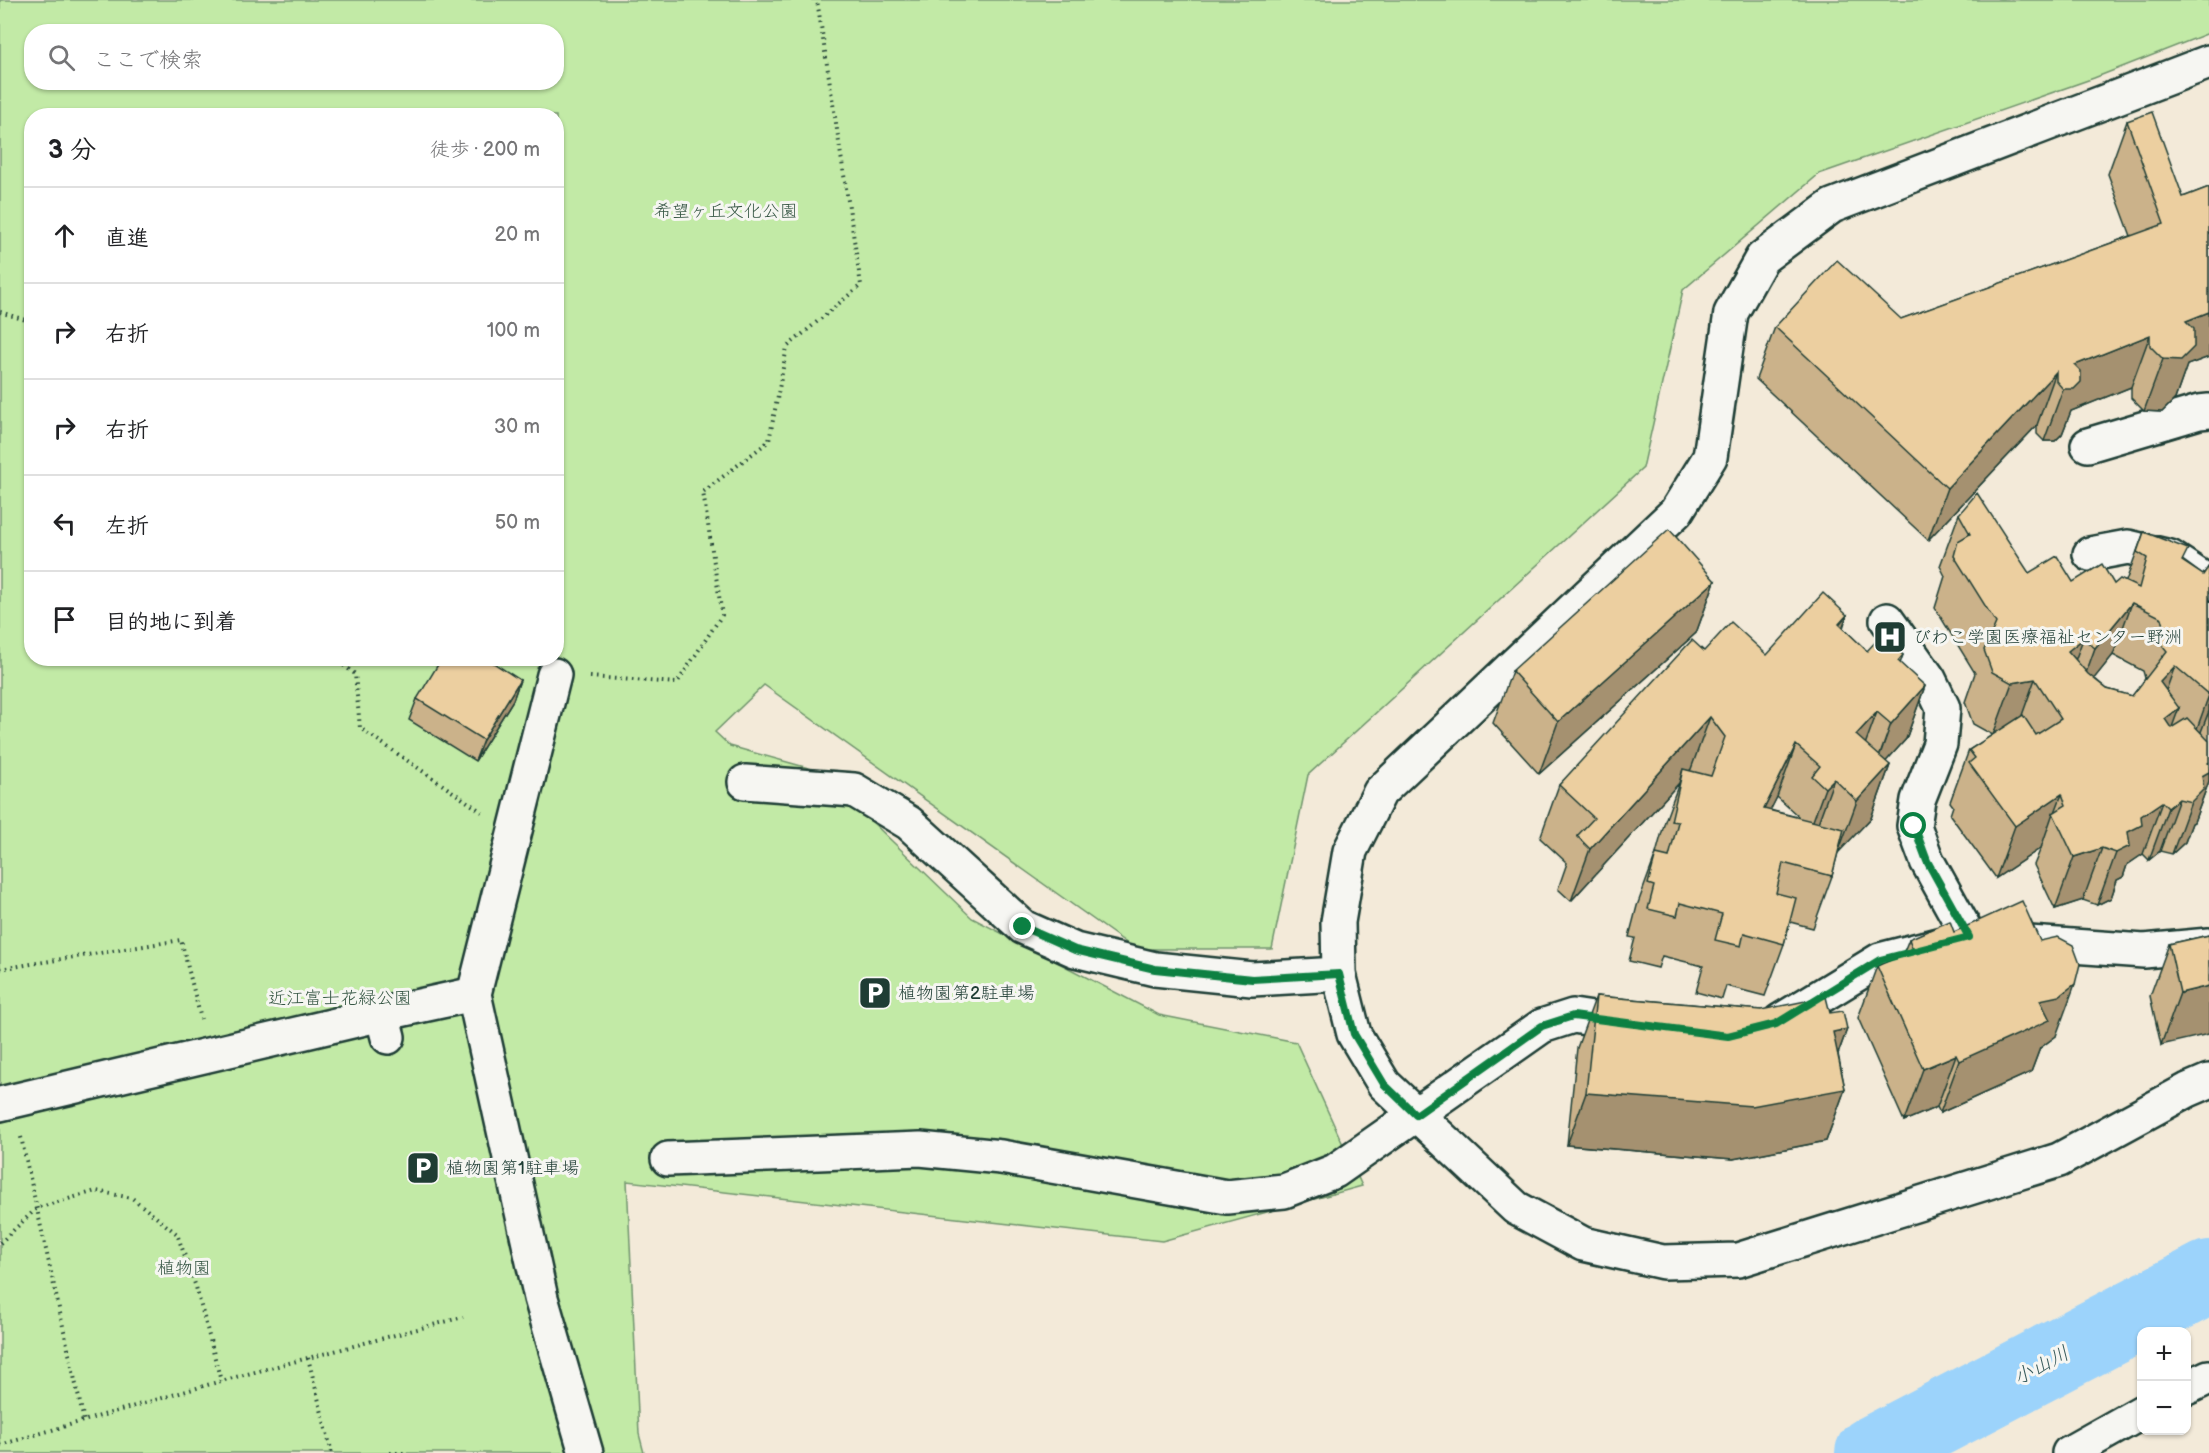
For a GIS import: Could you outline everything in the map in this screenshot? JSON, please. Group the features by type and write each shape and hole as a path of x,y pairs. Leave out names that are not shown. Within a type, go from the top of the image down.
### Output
{"street":[{"path":"2209,62 1832,206 1762,258 1731,313 1710,457 1676,512 1380,792 1350,851 1338,922 1339,974 1354,1034 1384,1084 1516,1208 1582,1244 1663,1262 1738,1260 2059,1160 2188,1089 2209,1081"},
{"path":"2088,445 2209,411"},
{"path":"2090,554 2128,547 2138,549 2170,557 2209,583"},
{"path":"1887,621 1929,679 1943,708 1940,744 1918,800 1914,826 1927,861 1969,937"},
{"path":"554,675 474,994 541,1298 586,1453"},
{"path":"745,782 854,790 909,823 1023,927 1075,950 1155,969 1252,979 1339,974"},
{"path":"1747,1031 1776,1024 1880,960 1969,937 2078,948 2144,951 2209,945"},
{"path":"6,1102 210,1055 385,1025 474,994"},
{"path":"668,1159 920,1149 1001,1157 1227,1197 1284,1191 1335,1171 1542,1026 1573,1016 1665,1029"},
{"path":"2191,1386 2209,1377"},
{"path":"2069,1453 2137,1415"}],"path":[{"path":"554,675 677,683 722,615 703,492 769,441 787,346 861,285 817,0"},
{"path":"0,312 24,320"},
{"path":"344,666 355,674 360,728 514,835"},
{"path":"0,969 181,940 210,1055"},
{"path":"6,1102 37,1208 84,1421"},
{"path":"0,1243 37,1208 96,1191 132,1198 177,1234 196,1287 221,1381"},
{"path":"0,1445 221,1381 463,1317"},
{"path":"308,1358 332,1453"},
{"path":"390,1453 405,1453"}],"green space":[{"path":"0,0 2209,0 2209,33 2094,78 1819,174 1683,290 1643,468 1308,775 1272,949 1135,949 764,685 715,732 730,746 819,771 972,918 1159,1015 1296,1042 1362,1186 1162,1241 627,1181 639,1434 644,1453 0,1453"}],"building":[{"path":"2152,112 2183,197 2209,187 2209,312 2186,321 2194,329 2194,347 2181,360 2163,359 2150,346 2150,335 2075,365 2081,371 2081,382 2074,389 2063,389 2056,381 2056,372 1947,488 1775,327 1837,260 1901,319 2164,224 2127,121"},
{"path":"1977,493 2029,573 2057,556 2073,582 2102,564 2114,584 2120,579 2139,588 2147,558 2137,552 2144,532 2188,549 2182,561 2203,575 2209,566 2209,695 2175,666 2160,682 2179,708 2165,719 2171,728 2187,718 2209,741 2209,772 2202,776 2204,789 2191,802 2179,799 2168,808 2162,802 2141,816 2142,825 2128,832 2130,846 2116,853 2102,848 2074,857 2053,813 2066,805 2062,794 2015,826 1969,763 1975,758 1969,750 2023,715 2036,735 2061,719 2035,679 2012,683 1992,672 1984,650 1996,623 1954,556 1958,541 1970,534 1959,514","holes":["2132,603 2162,618 2165,630 2158,640 2167,651 2132,696 2107,689 2088,674 2068,651 2083,639 2095,648"]},
{"path":"1669,529 1715,581 1558,722 1512,671"},
{"path":"1823,593 1847,615 1839,624 1867,651 1882,635 1903,655 1898,661 1925,686 1891,724 1877,712 1856,735 1890,765 1857,801 1834,779 1825,788 1812,776 1820,766 1796,745 1764,809 1844,829 1832,876 1783,863 1776,893 1796,898 1784,944 1744,933 1741,946 1715,940 1722,914 1680,903 1677,916 1648,909 1654,886 1648,884 1656,854 1669,857 1678,822 1671,821 1683,769 1711,776 1725,737 1710,717 1590,849 1577,836 1594,818 1559,785 1692,640 1704,651 1731,622 1767,655"},
{"path":"437,666 498,666 520,680 483,740 417,699"},
{"path":"2022,901 2040,941 2058,937 2073,945 2080,964 2075,984 2059,996 2040,1000 2050,1020 1959,1061 1956,1055 1923,1069 1877,966 1913,950 1909,939 1950,921 1954,932"},
{"path":"2209,935 2209,986 2180,993 2169,944"},
{"path":"1596,996 1761,1010 1826,997 1830,1013 1843,1011 1847,1029 1833,1032 1845,1089 1752,1106 1586,1093"}],"waterway":[{"name":"小山川","path":"1872,1453 2209,1277"}],"place":[{"name":"びわこ学園医療福祉センター野洲","path":"1890,637"},
{"name":"植物園第2駐車場","path":"875,993"},
{"name":"植物園第1駐車場","path":"423,1168"}],"route":[{"path":"1023,927 1075,950 1155,969 1252,979 1339,974 1354,1034 1384,1084 1416,1115 1542,1026 1573,1016 1728,1036 1776,1024 1880,960 1969,937 1927,861 1914,826"}],"park label":[{"name":"希望ヶ丘文化公園","path":"726,211"},
{"name":"近江富士花緑公園","path":"340,998"},
{"name":"植物園","path":"184,1268"}]}
